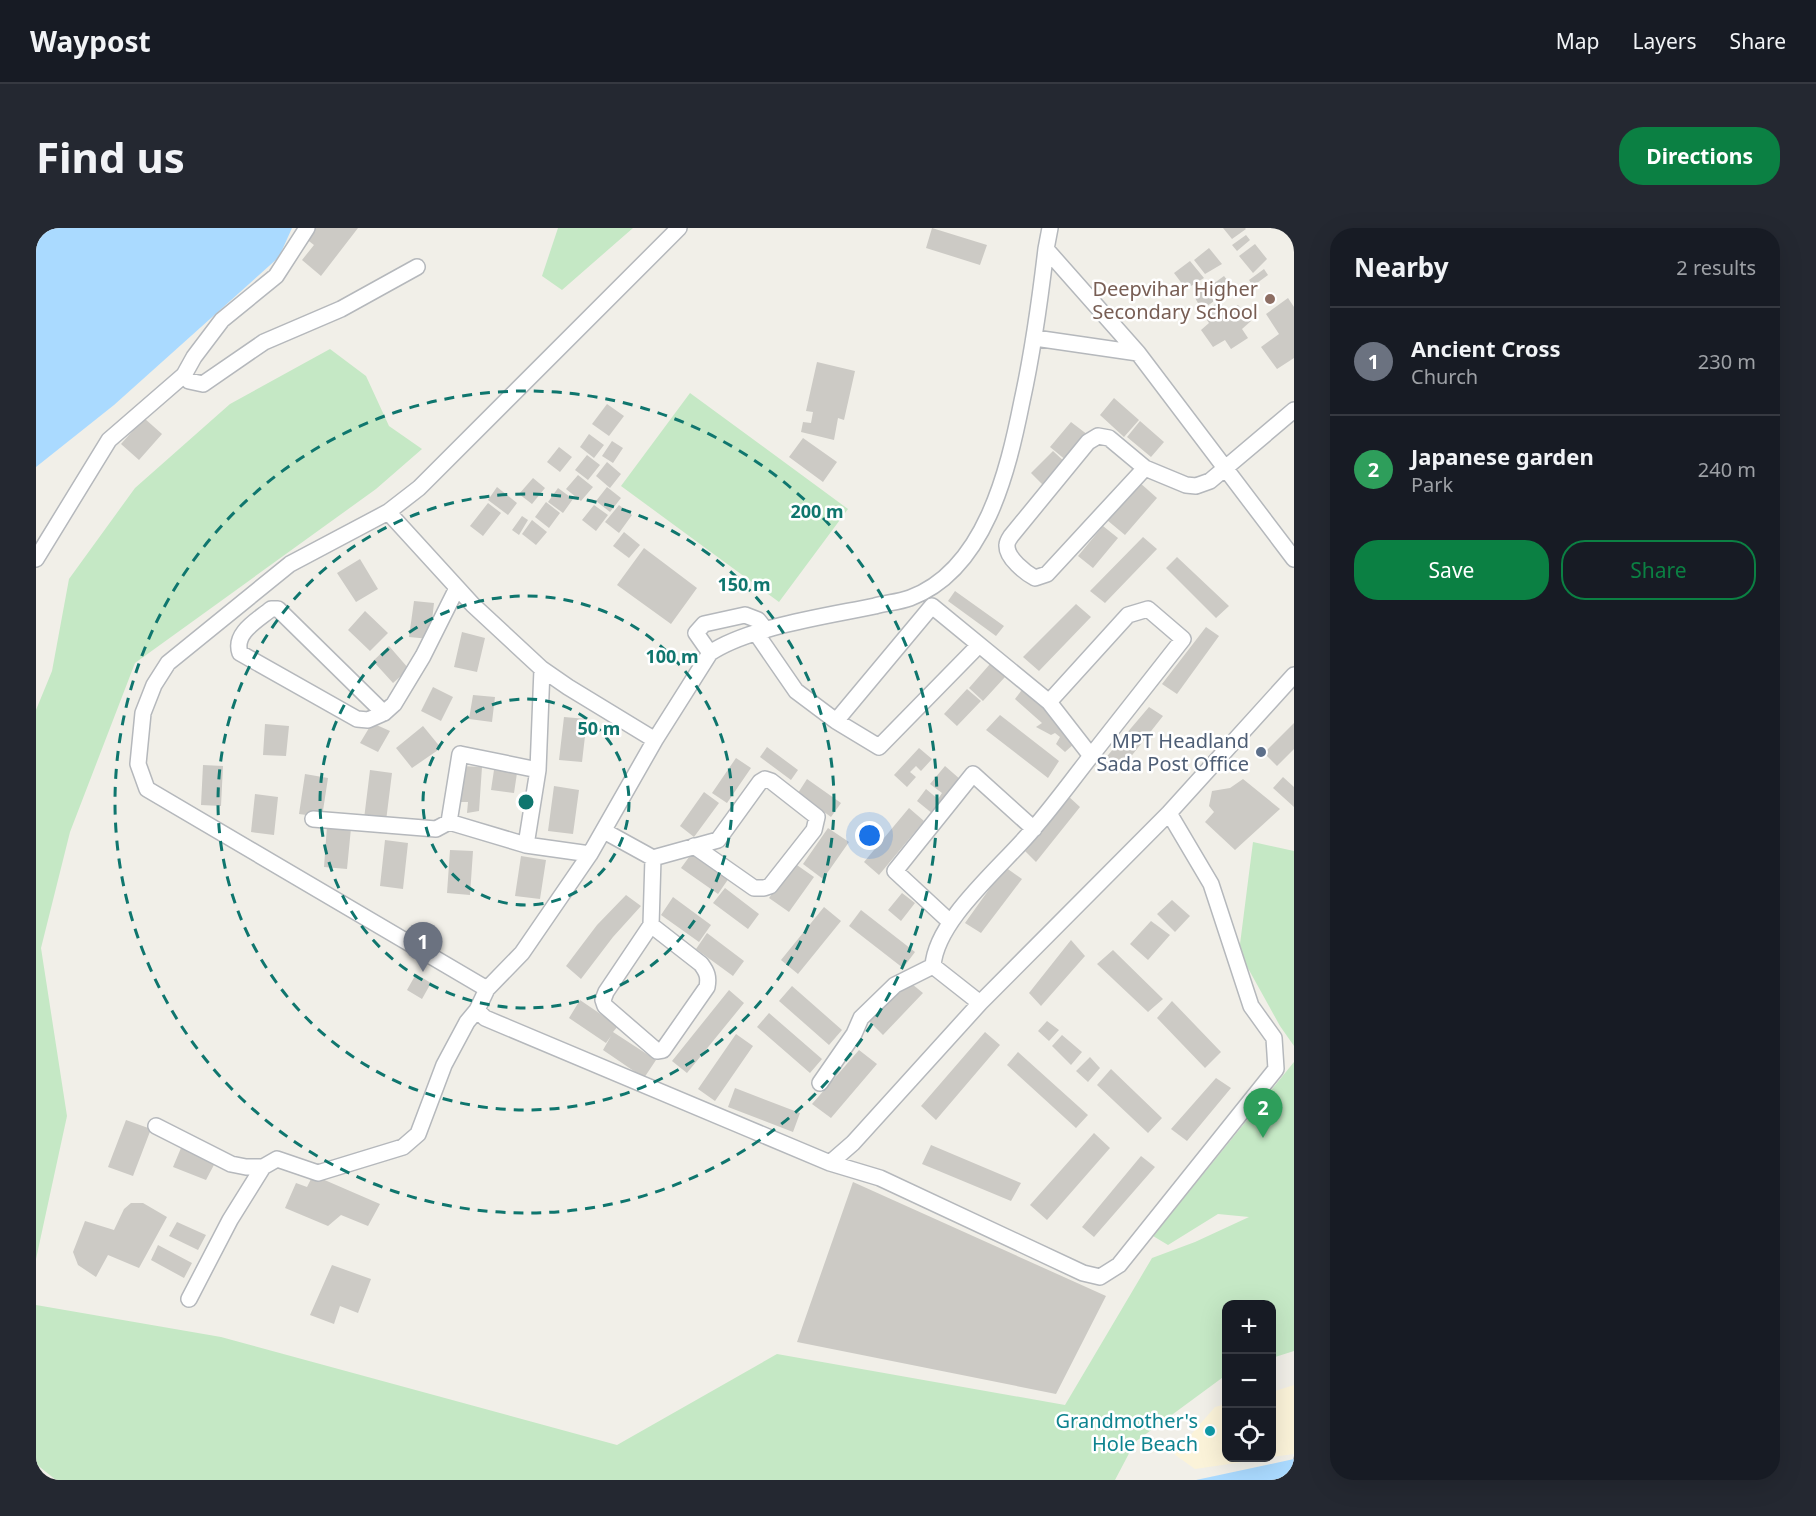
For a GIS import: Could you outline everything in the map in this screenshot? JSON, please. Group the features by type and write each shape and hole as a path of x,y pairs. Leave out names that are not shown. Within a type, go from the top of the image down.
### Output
{"street":[{"path":"36,559 109,440 184,375 194,357 222,320 276,276 307,228"},
{"path":"488,989 147,789 138,764 143,713 154,685 168,663 290,564 388,512 419,488 679,228"},
{"path":"189,1299 230,1220 263,1167 277,1159 318,1173 403,1147 418,1134 444,1065 467,1022 477,1010 488,989 522,953 590,855 655,740 710,653 721,645 761,632 910,598 944,579 968,552 993,508 1011,453 1035,338 1050,228"},
{"path":"1046,249 1138,353 1294,559"},
{"path":"184,375 189,381 202,384 264,342 341,309 417,267"},
{"path":"1035,338 1138,353"},
{"path":"1145,468 1047,574 1035,578 1010,555 1007,545 1011,536 1088,442 1098,436 1109,438 1145,468 1186,485 1196,486 1210,481 1226,469 1294,410"},
{"path":"388,512 473,605 542,669 655,740"},
{"path":"384,712 278,609 271,609 240,635 237,645 240,652 357,719 368,720 384,712 394,704 457,588"},
{"path":"836,722 932,606 1049,702 1091,756"},
{"path":"933,966 934,954 949,921 1034,829 1183,639 1148,609 1128,615 1049,702"},
{"path":"710,653 696,633 704,624 745,615 758,620 761,632 796,691 836,722 879,747 979,645"},
{"path":"526,845 538,770 542,669"},
{"path":"830,1163 853,1143 980,1003 1169,813 1294,675"},
{"path":"449,822 460,754 538,770"},
{"path":"949,921 895,871 973,774 1034,829"},
{"path":"604,831 653,858 694,846 710,844 718,840 760,782 765,779 771,781 817,817 814,830 770,886 764,888 754,888 694,846"},
{"path":"477,1010 485,1018 830,1163 880,1178 1083,1273 1100,1277 1119,1265 1275,1069 1275,1038 1251,1006 1211,884 1169,813"},
{"path":"313,819 436,829 449,822 526,845 590,855"},
{"path":"651,925 701,964 708,980 706,987 663,1050 657,1051 605,1006 603,1000 651,925 653,858"},
{"path":"933,966 980,1003"},
{"path":"820,1083 854,1034 861,1018 895,985 933,966"},
{"path":"156,1126 231,1164 263,1167"}],"green space":[{"path":"558,228 633,228 562,290 542,276"},
{"path":"330,349 366,376 389,426 422,449 376,489 135,663 70,832 41,948 67,1116 36,1259 36,710 52,671 69,579 135,488 230,404"},
{"path":"690,393 848,509 779,602 621,486"},
{"path":"1253,842 1294,851 1294,1046 1280,1026 1239,952"},
{"path":"1294,1062 1294,1351 1276,1357 1276,1300 1222,1300 1222,1378 1135,1442 1115,1480 56,1480 36,1464 36,1305 221,1337 617,1445 777,1354 1065,1405 1152,1258 1195,1242 1249,1217 1218,1214 1168,1245 1153,1236"}],"sand":[{"path":"1294,1385 1294,1454 1276,1456 1276,1391"},
{"name":"Grandmother's Hole Beach","path":"1222,1405 1222,1462 1243,1462 1195,1469 1174,1454 1215,1407"}],"water":[{"path":"36,228 292,228 279,257 114,405 36,467"},
{"path":"1294,1459 1294,1480 1196,1480"}],"building":[{"path":"313,228 358,228 321,276 302,260 314,245 305,238"},
{"path":"932,228 987,245 980,265 926,248"},
{"path":"1223,228 1245,228 1246,229 1232,239"},
{"path":"1246,235 1250,240 1237,251 1232,245"},
{"path":"1255,244 1267,259 1253,273 1239,256"},
{"path":"1209,248 1222,264 1205,274 1194,260"},
{"path":"1190,261 1204,278 1186,289 1174,273"},
{"path":"1264,269 1268,275 1253,286 1249,280"},
{"path":"1224,276 1231,285 1220,295 1213,284"},
{"path":"1204,289 1214,301 1202,310 1194,296"},
{"path":"1288,298 1294,307 1294,358 1277,369 1261,347 1279,334 1266,314"},
{"path":"1219,301 1228,312 1238,305 1251,321 1242,329 1248,338 1231,349 1225,340 1213,347 1201,330 1209,323 1203,314"},
{"path":"817,362 855,371 844,420 838,418 834,440 801,432 803,422 811,423 813,412 806,411"},
{"path":"1114,398 1139,420 1124,437 1100,415"},
{"path":"607,404 624,416 609,436 592,424"},
{"path":"144,418 162,434 139,460 121,444"},
{"path":"1140,421 1164,442 1151,457 1127,437"},
{"path":"1071,422 1088,435 1067,461 1050,447"},
{"path":"589,434 604,445 594,458 580,447"},
{"path":"803,438 837,462 823,482 789,457"},
{"path":"612,441 623,448 613,463 602,456"},
{"path":"559,447 572,457 560,472 547,462"},
{"path":"1053,451 1067,464 1045,487 1031,473"},
{"path":"587,455 600,465 588,480 575,470"},
{"path":"607,462 621,474 610,488 596,476"},
{"path":"578,475 593,487 581,501 566,489"},
{"path":"533,478 545,488 532,504 519,494"},
{"path":"1139,482 1157,498 1125,535 1107,520"},
{"path":"497,487 517,503 508,515 488,500"},
{"path":"607,487 621,498 610,512 596,501"},
{"path":"558,488 573,499 563,513 548,502"},
{"path":"546,502 560,513 549,528 535,517"},
{"path":"488,503 501,513 483,536 470,526"},
{"path":"594,505 608,515 596,531 582,520"},
{"path":"619,505 632,515 619,533 605,522"},
{"path":"522,516 528,520 519,535 512,530"},
{"path":"532,520 547,532 536,545 522,534"},
{"path":"1103,526 1118,538 1093,568 1078,556"},
{"path":"624,532 640,545 629,558 613,546"},
{"path":"1143,537 1157,549 1105,603 1090,591"},
{"path":"644,548 697,588 671,624 617,585"},
{"path":"1177,557 1229,606 1216,618 1166,568"},
{"path":"360,559 378,589 356,602 337,573"},
{"path":"955,591 1004,626 996,636 948,601"},
{"path":"414,601 434,603 430,639 409,637"},
{"path":"1076,604 1091,617 1039,671 1023,657"},
{"path":"365,611 388,633 370,651 348,630"},
{"path":"1206,627 1219,636 1177,694 1162,684"},
{"path":"462,632 485,638 477,672 454,667"},
{"path":"389,646 409,669 393,683 373,661"},
{"path":"990,664 1005,677 983,701 969,688"},
{"path":"433,687 453,697 441,721 421,711"},
{"path":"1024,687 1043,704 1075,743 1065,752 1056,744 1060,737 1036,727 1042,723 1015,699"},
{"path":"967,689 981,701 957,726 944,714"},
{"path":"473,695 495,697 492,722 469,719"},
{"path":"1149,707 1163,716 1118,773 1103,761"},
{"path":"1000,715 1059,761 1048,778 986,730"},
{"path":"564,717 587,719 582,762 559,760"},
{"path":"372,723 390,731 378,752 360,743"},
{"path":"1294,723 1294,749 1277,766 1264,753"},
{"path":"265,724 289,726 286,756 263,755"},
{"path":"423,726 441,748 412,768 396,748"},
{"path":"767,747 798,770 791,780 760,757"},
{"path":"919,748 932,759 921,771 916,766 910,772 916,777 907,787 894,775"},
{"path":"736,758 751,768 727,803 712,793"},
{"path":"203,765 223,766 221,806 201,805"},
{"path":"461,766 482,767 479,811 467,813 468,802 458,802"},
{"path":"945,766 961,780 933,814 917,801 926,789 938,799 942,793 930,784"},
{"path":"370,770 392,773 386,821 364,819"},
{"path":"494,770 517,773 514,793 491,790"},
{"path":"305,774 328,778 322,817 299,814"},
{"path":"1283,777 1294,787 1294,807 1273,788"},
{"path":"807,779 841,803 831,817 798,793"},
{"path":"1243,779 1280,809 1235,850 1205,822 1214,812 1209,806 1212,791 1230,788"},
{"path":"554,786 579,790 573,834 548,831"},
{"path":"704,792 719,803 694,837 680,826"},
{"path":"255,794 278,797 274,835 251,832"},
{"path":"1067,795 1080,807 1036,862 1025,851"},
{"path":"909,808 924,821 879,875 864,862"},
{"path":"327,826 351,828 347,869 324,867"},
{"path":"828,828 849,842 823,879 803,864"},
{"path":"385,840 408,843 403,889 380,886"},
{"path":"450,850 473,851 470,895 447,893"},
{"path":"692,853 729,878 718,894 681,868"},
{"path":"521,856 546,860 540,899 515,896"},
{"path":"794,863 814,877 789,912 769,898"},
{"path":"1005,867 1022,879 981,933 965,923"},
{"path":"725,888 759,914 748,929 713,903"},
{"path":"902,893 915,903 901,921 888,910"},
{"path":"626,895 641,906 613,937 581,979 566,966 597,925"},
{"path":"673,897 711,925 699,942 661,915"},
{"path":"1172,900 1190,916 1175,932 1157,914"},
{"path":"824,907 841,921 798,974 781,960"},
{"path":"861,910 915,952 903,968 849,926"},
{"path":"1151,921 1170,935 1148,960 1130,944"},
{"path":"707,933 744,961 733,976 696,949"},
{"path":"1071,940 1085,956 1041,1006 1029,993"},
{"path":"1113,950 1163,999 1148,1012 1097,964"},
{"path":"416,974 431,983 422,999 407,990"},
{"path":"907,980 923,993 883,1035 869,1021"},
{"path":"792,986 842,1030 829,1045 779,1001"},
{"path":"729,990 744,1003 687,1073 672,1061"},
{"path":"580,1000 618,1026 613,1032 656,1060 644,1078 603,1050 611,1036 606,1043 569,1018"},
{"path":"1172,1001 1221,1052 1205,1068 1157,1018"},
{"path":"769,1013 822,1059 810,1073 757,1027"},
{"path":"1047,1021 1059,1030 1049,1041 1038,1031"},
{"path":"985,1032 1000,1045 936,1120 921,1106"},
{"path":"736,1034 753,1046 715,1101 698,1089"},
{"path":"1062,1035 1082,1052 1071,1065 1052,1046"},
{"path":"859,1050 877,1064 831,1118 812,1104"},
{"path":"1018,1052 1088,1115 1076,1128 1007,1065"},
{"path":"1090,1057 1100,1068 1088,1082 1076,1071"},
{"path":"1111,1069 1162,1118 1148,1133 1097,1085"},
{"path":"1216,1078 1231,1088 1187,1141 1171,1129"},
{"path":"735,1088 800,1113 793,1132 728,1107"},
{"path":"126,1120 151,1129 133,1176 108,1167"},
{"path":"1094,1133 1110,1148 1047,1220 1030,1205"},
{"path":"931,1145 1021,1183 1011,1201 922,1164"},
{"path":"181,1148 216,1161 206,1180 173,1167"},
{"path":"1141,1156 1155,1167 1094,1237 1082,1227"},
{"path":"313,1175 380,1204 368,1226 341,1215 328,1226 285,1208 296,1183 307,1187"},
{"path":"853,1182 1106,1296 1056,1394 797,1342"},
{"path":"131,1203 143,1203 167,1217 139,1268 108,1255 96,1277 78,1265 73,1252 85,1221 114,1230 124,1209"},
{"path":"177,1222 206,1235 198,1250 169,1236"},
{"path":"158,1245 192,1263 184,1278 151,1260"},
{"path":"332,1265 371,1279 358,1313 340,1306 334,1324 310,1315"}],"place":[{"name":"Deepvihar Higher Secondary School","path":"1270,299"},
{"name":"MPT Headland Sada Post Office","path":"1261,752"},
{"name":"Ancient Cross","path":"423,972"},
{"name":"Japanese garden","path":"1263,1138"},
{"name":"Grandmother's Hole Beach","path":"1210,1431"}]}
